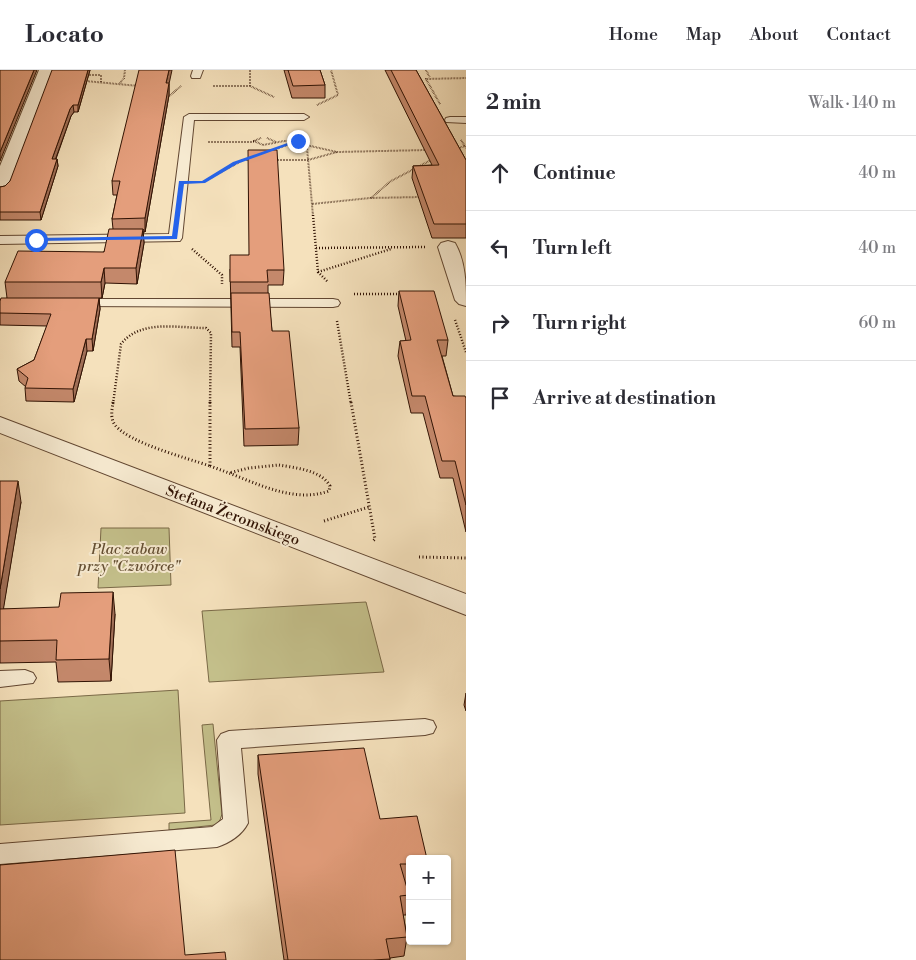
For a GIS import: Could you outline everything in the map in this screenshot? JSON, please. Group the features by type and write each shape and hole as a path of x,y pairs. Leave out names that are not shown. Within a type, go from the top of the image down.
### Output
{"street":[{"path":"0,188 46,70"},
{"path":"448,247 466,300"},
{"name":"Stefana Żeromskiego","path":"0,424 466,605"}],"lane":[{"path":"0,240 175,238 189,117 304,117"},
{"path":"450,120 466,120"},
{"path":"58,303 334,303"},
{"path":"0,679 25,678"},
{"path":"0,854 217,836 236,822 229,740 425,727"}],"path":[{"path":"119,84 124,78 125,70"},
{"path":"315,105 338,95 330,70"},
{"path":"426,70 430,78"},
{"path":"85,75 101,75 101,82"},
{"path":"79,81 140,86"},
{"path":"163,100 182,86"},
{"path":"255,142 258,138 269,138 276,142"},
{"path":"261,154 298,141"},
{"path":"186,142 255,142 260,145 270,145 276,142 306,141"},
{"path":"306,145 337,152 433,150"},
{"path":"452,150 464,146"},
{"path":"270,160 308,160 337,152"},
{"path":"181,182 203,182 243,160 252,159"},
{"path":"370,198 376,190 420,164 434,159"},
{"path":"312,204 370,198 428,197"},
{"path":"175,238 188,245 222,275 222,303"},
{"path":"316,248 448,247"},
{"path":"318,272 394,248"},
{"path":"352,294 408,294"},
{"path":"455,319 466,352"},
{"path":"210,466 211,333 206,328 146,328 135,331 123,339 120,344 110,415 120,431 138,440 210,466 229,473 276,490 298,494 323,495 329,491 330,486 326,479 292,467 262,466 229,473"},
{"path":"418,557 466,558"}],"green space":[{"name":"Plac zabaw przy \"Czwórce\"","path":"101,528 169,528 171,585 98,588"},
{"path":"366,602 384,672 209,682 202,611"},
{"path":"178,690 185,813 0,825 0,701"},
{"path":"213,724 222,814 220,820 215,825 169,830 169,823 211,820 202,725"}],"building":[{"path":"0,70 34,70 0,152"},
{"path":"52,70 88,70 78,105 73,105 70,109 52,159 57,159 40,212 0,212 0,187 5,186 10,181"},
{"path":"139,70 169,70 166,83 169,83 145,218 112,219 120,181 112,181"},
{"path":"288,70 320,70 325,85 293,86"},
{"path":"391,70 416,70 466,160 466,224 434,224 413,166 439,165"},
{"path":"248,150 277,150 284,270 267,270 268,282 230,282 230,255 249,255"},
{"path":"109,229 143,229 136,268 104,268 101,282 5,282 18,251 104,252"},
{"path":"399,291 434,291 448,340 437,340 453,396 465,396 466,398 466,505 455,461 442,461 425,396 412,396 400,341 411,340"},
{"path":"231,293 269,293 272,331 289,331 299,428 245,429 240,332 232,332"},
{"path":"1,298 99,298 92,339 86,339 73,389 25,388 28,378 17,369 34,360 51,314 0,313"},
{"path":"0,481 18,481 0,589"},
{"path":"113,592 109,659 56,660 57,640 0,641 0,609 59,607 61,593"},
{"path":"364,748 380,819 417,816 426,855 406,855 406,864 400,864 406,885 406,895 400,896 406,937 386,939 390,959 288,960 258,755"},
{"path":"175,850 185,955 225,952 226,960 0,960 0,865"}],"route":[{"path":"36,240 175,238 181,182 203,182 235,163 298,141"}]}
